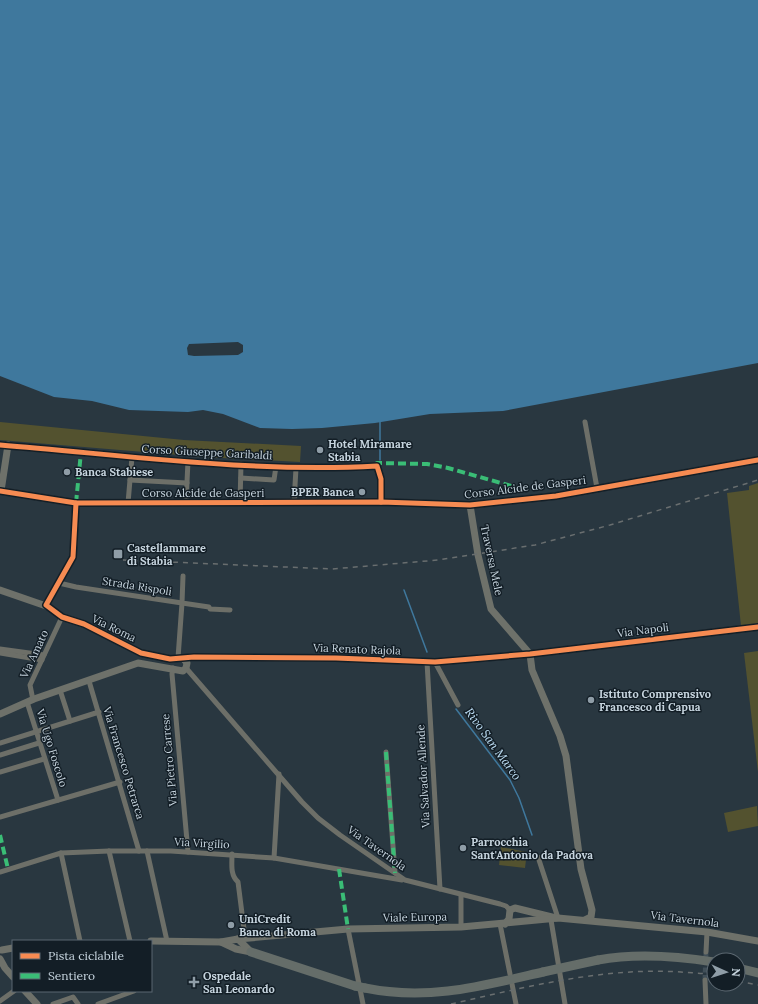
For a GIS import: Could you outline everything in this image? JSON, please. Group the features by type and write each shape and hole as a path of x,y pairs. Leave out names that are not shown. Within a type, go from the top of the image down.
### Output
{"highway":[{"path":"251,952 355,986 411,994 430,994 463,990 598,960 626,956 652,956 706,961"},
{"path":"746,970 758,973"}],"street":[{"path":"585,422 597,488"},
{"name":"Corso Giuseppe Garibaldi","path":"0,445 132,457 296,468 329,469 377,466 381,479 381,502"},
{"path":"0,492 8,445"},
{"path":"128,503 132,457"},
{"name":"Corso Alcide de Gasperi","path":"0,492 76,503 381,502 470,505 556,496 758,460"},
{"path":"186,503 188,461"},
{"path":"240,503 241,464"},
{"path":"241,478 274,480 276,466"},
{"path":"294,503 296,468"},
{"path":"130,480 187,483"},
{"path":"49,607 59,583 73,557 76,503"},
{"name":"Traversa Mele","path":"470,505 478,555 491,609 530,654"},
{"path":"183,576 182,603 209,607 210,609 230,610"},
{"name":"Strada Rispoli","path":"59,583 76,587 182,603 179,658"},
{"name":"Via Roma","path":"0,590 49,607 62,617 84,624 141,653 158,657 179,658"},
{"name":"Via Amato","path":"30,701 30,685 62,617"},
{"name":"Via Napoli","path":"530,654 758,627"},
{"path":"0,648 44,655"},
{"path":"0,653 42,660"},
{"path":"138,663 141,653"},
{"path":"530,654 532,670 560,736 566,756 581,869 592,910 591,917 585,920"},
{"name":"Via Renato Rajola","path":"179,658 336,658 435,662 530,654"},
{"path":"157,668 154,664 158,657"},
{"path":"0,714 30,701 138,663 157,668 174,669 180,671 186,668 187,663 179,658 174,662 174,669"},
{"name":"Via Salvador Allende","path":"427,662 440,889"},
{"path":"435,662 458,705"},
{"name":"Via Tavernola","path":"186,668 318,818 405,880 500,904 506,906 510,910 515,908 530,911 554,919"},
{"name":"Via Pietro Carrese","path":"174,669 188,852"},
{"name":"Via Francesco Petrarca","path":"89,681 139,850"},
{"path":"60,690 70,721"},
{"name":"Via Ugo Foscolo","path":"30,701 39,743 58,800"},
{"path":"0,743 99,712"},
{"path":"0,754 39,743"},
{"path":"386,752 395,873"},
{"path":"0,772 44,759"},
{"path":"274,858 279,774"},
{"path":"0,817 120,782"},
{"name":"Via Virgilio","path":"0,872 61,853 139,850 232,854 274,858 405,880"},
{"path":"109,851 130,940"},
{"path":"147,851 167,941"},
{"path":"61,853 80,940"},
{"path":"232,854 232,871 234,879 238,882 239,943"},
{"path":"538,857 554,919 565,1004"},
{"path":"460,895 461,927"},
{"path":"510,910 507,923 510,974"},
{"path":"592,910 604,922"},
{"path":"528,922 532,918 530,911"},
{"name":"Viale Europa","path":"239,943 348,930 461,927 554,919 585,920"},
{"name":"Via Tavernola","path":"585,920 707,932 758,941"},
{"path":"348,930 363,1004"},
{"path":"706,952 707,932"},
{"path":"152,941 239,943 251,952"},
{"path":"1,950 12,948"},
{"path":"0,959 12,976"},
{"path":"705,980 706,1004"},
{"path":"512,984 516,1004"},
{"path":"0,1000 12,992"},
{"path":"26,992 37,1004"},
{"path":"98,1004 131,992"},
{"path":"53,1004 72,997 78,1004"}],"shaded area":[{"path":"0,422 184,440 301,446 300,462 204,457 0,440"},
{"path":"758,483 758,624 741,626 727,493 749,490 749,486"},
{"path":"758,651 758,772 744,653"},
{"path":"757,806 758,826 728,832 724,813"},
{"path":"501,847 527,852 525,868 499,865"}],"water":[{"path":"0,0 758,0 758,363 503,411 430,414 375,423 292,429 260,428 223,414 203,410 188,412 129,410 92,401 54,397 0,376"}],"pier":[{"path":"238,342 243,345 243,352 238,355 188,355 187,348 189,344"}],"waterway":[{"name":"Rivo San Marco","path":"380,421 380,460"},
{"name":"Rivo San Marco","path":"404,590 427,652"},
{"name":"Rivo San Marco","path":"456,709 510,780 519,798 532,835"}],"tunnel":[{"path":"705,980 706,952"}],"railway":[{"path":"123,560 332,569 438,560 535,545 610,525 758,480"},
{"path":"451,1004 536,985 594,975 652,971 706,974"},
{"path":"746,983 758,985"}],"marked path":[{"path":"76,503 81,452"},
{"path":"377,466 377,463 427,464 448,468 515,487"},
{"path":"386,752 395,873"},
{"path":"0,835 8,869"},
{"path":"339,869 348,929"}],"cycle path":[{"path":"0,445 235,465 330,468 377,466 381,479 381,502"},
{"path":"0,491 76,503 381,502 470,505 556,496 758,460"},
{"path":"76,503 73,557 46,605 62,617 84,624 141,653 170,659 194,657 336,658 435,662 530,654 758,627"}],"place":[{"name":"Hotel Miramare Stabia","path":"320,450"},
{"name":"Banca Stabiese","path":"67,472"},
{"name":"BPER Banca","path":"362,492"},
{"name":"Castellammare di Stabia","path":"118,554"},
{"name":"Istituto Comprensivo Francesco di Capua","path":"591,700"},
{"name":"Parrocchia Sant'Antonio da Padova","path":"463,848"},
{"name":"UniCredit Banca di Roma","path":"231,925"},
{"name":"Ospedale San Leonardo","path":"194,982"}]}
